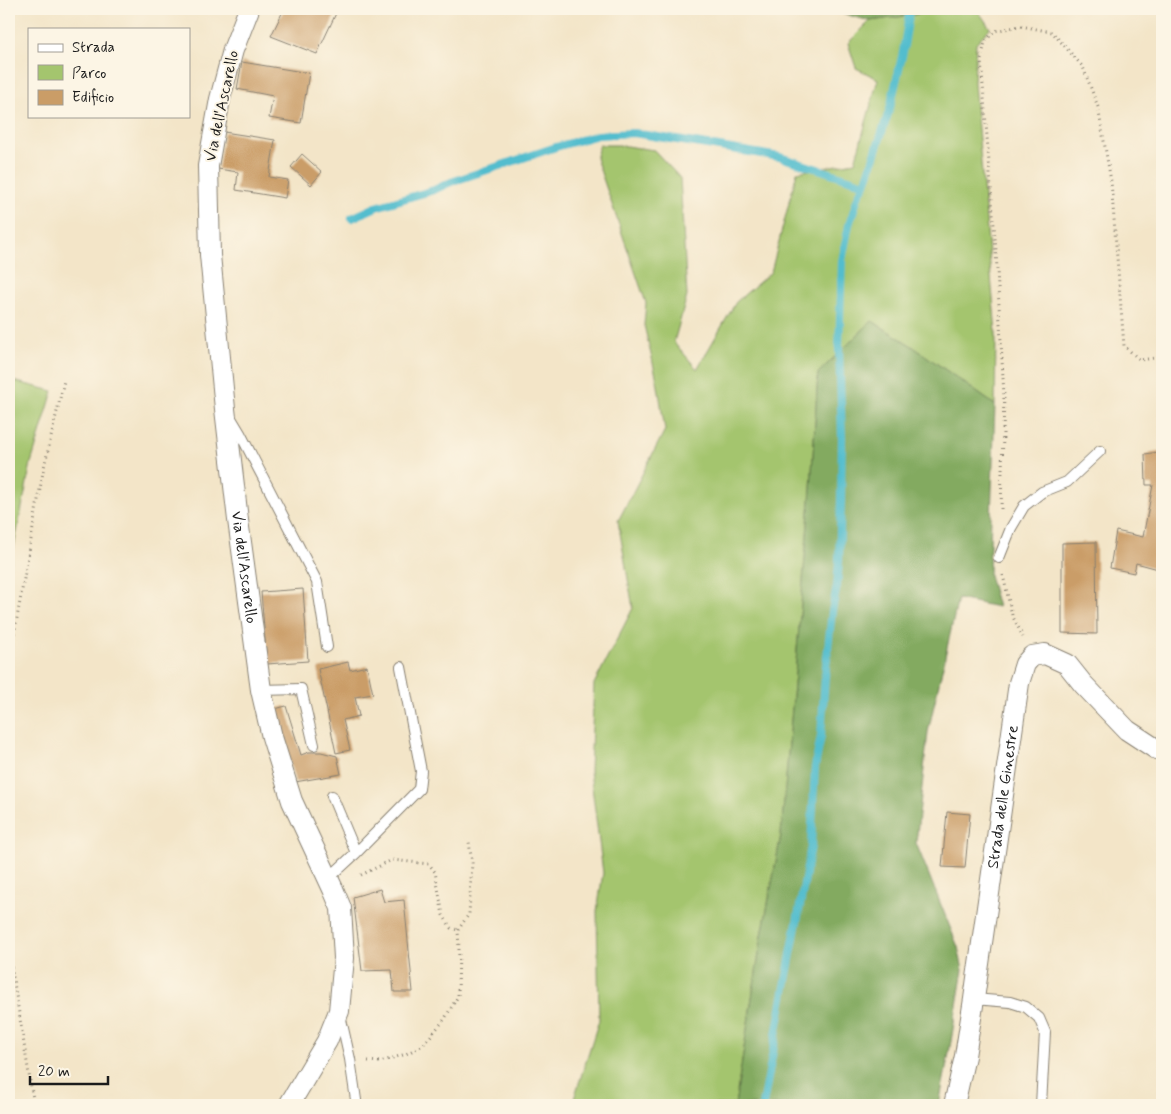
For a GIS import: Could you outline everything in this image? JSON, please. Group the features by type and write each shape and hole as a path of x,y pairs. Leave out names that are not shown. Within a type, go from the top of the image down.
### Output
{"street":[{"name":"Via dell'Ascarello","path":"249,9 233,50 220,98 208,166 210,255 225,408 261,690 272,737 292,801 341,908 344,958 344,976 339,1011 327,1042 289,1105"},
{"path":"1032,656 1045,654 1067,664 1083,684 1127,730 1156,749 1162,750"},
{"name":"Strada delle Ginestre","path":"954,1105 965,1056 974,998 1019,683 1025,664 1032,656"}],"lane":[{"path":"225,408 317,582 328,647"},
{"path":"999,558 1011,528 1024,506 1042,492 1067,482 1100,451"},
{"path":"331,884 356,853 419,788 421,771 401,668"},
{"path":"261,690 300,689 314,745"},
{"path":"332,796 356,853"},
{"path":"974,998 1010,1002 1026,1007 1039,1018 1045,1032 1041,1105"},
{"path":"339,1011 350,1059 356,1100 355,1105"}],"path":[{"path":"1001,514 1004,396 996,251 981,60 985,42 994,31 1021,26 1052,32 1083,67 1098,107 1111,181 1124,346 1140,360 1162,357"},
{"path":"9,663 44,472 64,381"},
{"path":"999,558 1012,615 1032,656"},
{"path":"350,1059 380,1062 406,1054 423,1045 444,1020 458,996 458,930 469,914 472,863 470,842"},
{"path":"331,884 392,860 429,864 435,872 443,915 451,928 458,930"},
{"path":"9,952 34,1105"}],"green space":[{"path":"826,9 920,9 920,14 870,21"},
{"path":"954,9 977,9 990,28 976,43 974,83 996,333 995,405 912,346 872,321 818,373 811,489 781,835 761,941 735,1105 572,1105 599,1020 597,911 603,873 590,771 594,684 633,608 618,521 665,430 657,380 644,325 646,303 596,158 599,145 619,145 654,150 680,178 687,296 674,342 697,369 736,302 771,272 797,172 855,162 878,79 856,68 848,43 870,21"},
{"path":"872,321 912,346 995,405 989,575 998,607 958,599 928,732 916,843 958,947 963,970 949,1053 939,1105 735,1105 761,941 781,835 811,489 818,373"},
{"path":"9,380 53,391 31,463 9,571"}],"building":[{"path":"284,9 338,9 317,54 271,36"},
{"path":"242,62 309,73 301,123 269,118 273,96 237,89"},
{"path":"224,132 275,140 269,177 288,180 285,198 236,190 238,172 218,169"},
{"path":"302,154 322,172 311,185 291,167"},
{"path":"1162,452 1162,570 1136,563 1134,573 1110,568 1116,531 1143,537 1153,485 1146,485 1145,454"},
{"path":"1096,542 1097,634 1062,633 1062,543"},
{"path":"303,589 308,661 267,664 261,592"},
{"path":"348,662 350,670 367,666 373,694 355,697 359,716 343,720 350,750 336,753 318,669"},
{"path":"286,706 301,755 309,752 321,752 337,756 341,774 295,782 275,709"},
{"path":"947,812 970,814 965,868 942,867"},
{"path":"380,889 384,902 404,900 413,992 394,992 392,970 362,971 353,897"}],"waterway":[{"path":"763,1105 811,846 815,767 821,736 825,676 832,611 837,586 842,437 839,348 842,261 849,225 859,194 865,184 890,108 903,52 910,9"},
{"path":"352,218 376,207 434,190 451,182 598,135 634,133 780,157 865,184"}]}
